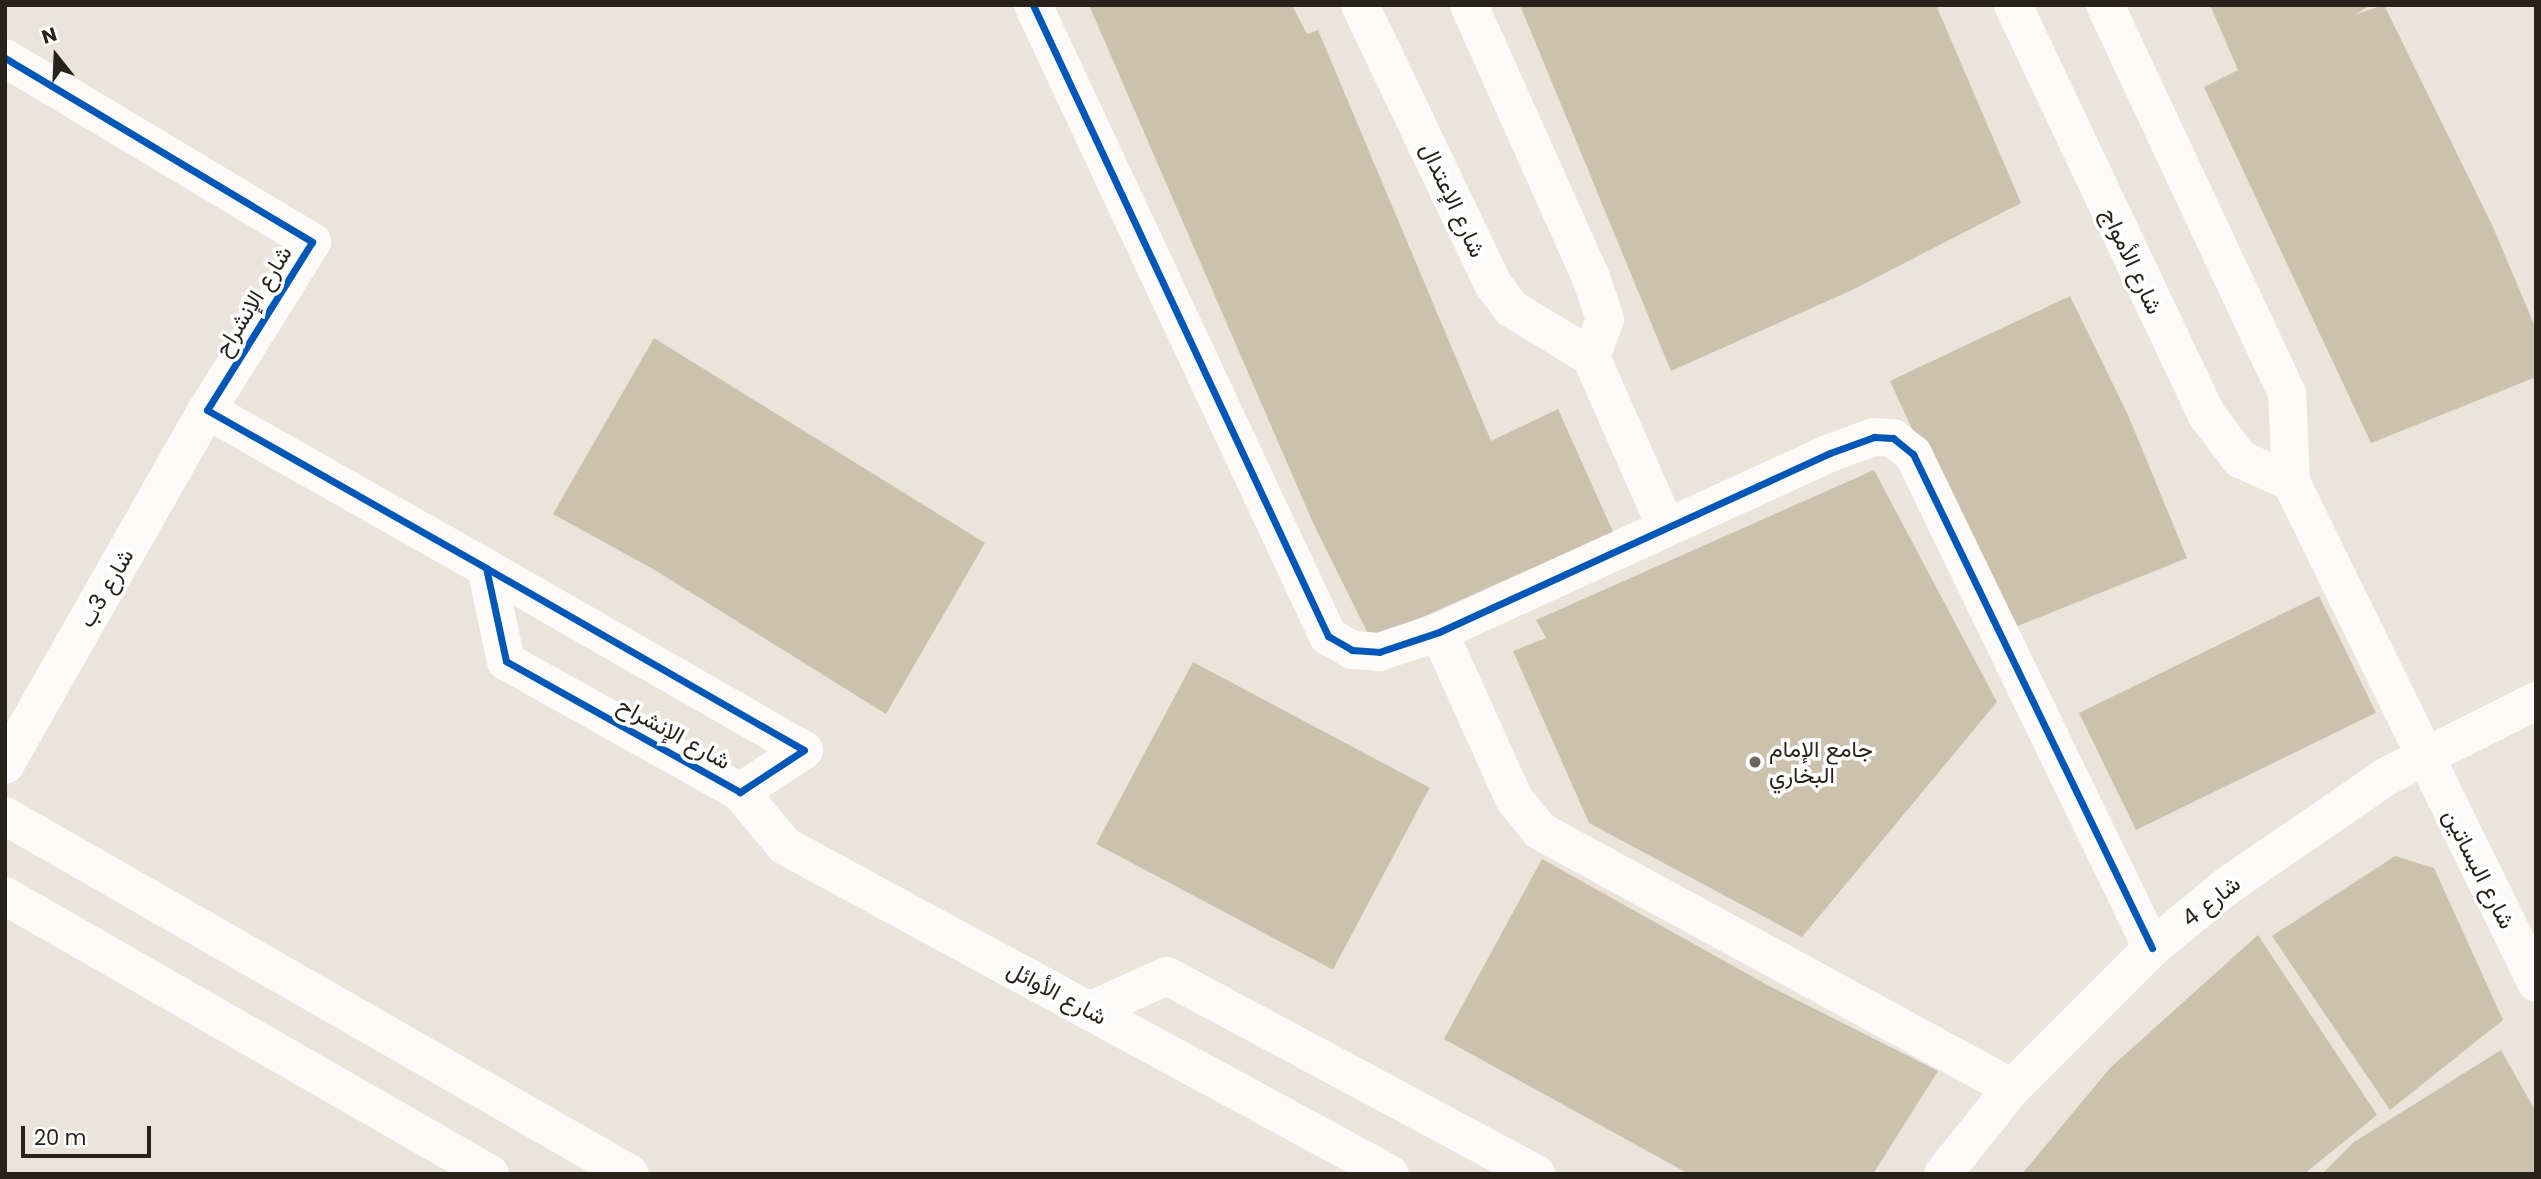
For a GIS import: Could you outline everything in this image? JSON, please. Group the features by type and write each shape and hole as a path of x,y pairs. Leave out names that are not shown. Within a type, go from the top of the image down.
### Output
{"street":[{"path":"1033,5 1328,636 1352,650 1378,652 1439,632 1665,525 1874,437 1893,438 1913,454 2152,948"},
{"name":"شارع الإعتدال","path":"1360,5 1493,284 1512,309 1591,357"},
{"path":"1469,5 1598,298 1605,319 1591,357 1665,525"},
{"name":"شارع الأمواج","path":"2013,5 2207,415 2240,459 2291,482"},
{"path":"2105,5 2287,393 2291,482 2423,757"},
{"name":"شارع الإنشراح","path":"6,59 312,242 207,410 486,568 804,750 740,792 506,661 486,568"},
{"name":"شارع 3ب","path":"5,765 207,410"},
{"path":"1439,632 1514,799 1540,831 2012,1088"},
{"name":"شارع 4","path":"1943,1174 2012,1088 2152,948 2227,886 2423,757 2536,701"},
{"name":"شارع البساتين","path":"2423,757 2536,982"},
{"name":"شارع الأوائل","path":"740,792 785,846 1390,1174"},
{"path":"5,816 630,1174"},
{"path":"5,896 490,1174"},
{"path":"1089,1011 1167,975 1536,1174"}],"building":[{"path":"1089,5 1292,5 1307,34 1318,30 1491,441 1558,409 1613,532 1371,640 1314,525"},
{"path":"1520,5 1936,5 2021,203 1852,290 1671,371"},
{"path":"2210,5 2371,5 2354,15 2384,5 2493,227 2536,329 2536,377 2371,443 2204,87 2238,70"},
{"path":"2070,296 2128,415 2187,558 2005,631 1890,381"},
{"path":"654,338 985,543 886,714 653,569 553,514"},
{"name":"جامع الإمام البخاري","path":"1874,470 1997,702 1802,937 1589,823 1513,651 1546,638 1536,620"},
{"path":"2319,596 2376,713 2136,830 2079,713"},
{"path":"1193,662 1430,788 1333,970 1096,844"},
{"path":"2395,856 2434,868 2503,1020 2390,1110 2272,936"},
{"path":"1542,859 1769,986 1938,1071 1873,1174 1689,1174 1444,1039"},
{"path":"2258,935 2377,1115 2304,1174 2022,1174 2110,1068"},
{"path":"2501,1050 2536,1112 2536,1174 2322,1174 2354,1142"}],"cycle path":[{"path":"1033,5 1328,636 1352,650 1379,652 1439,632 1830,453 1874,437 1893,438 1913,454 2152,948"},
{"path":"5,58 312,242 207,410 486,568 804,750 740,792 506,661 486,568"}],"place":[{"name":"جامع الإمام البخاري","path":"1755,762"}]}
